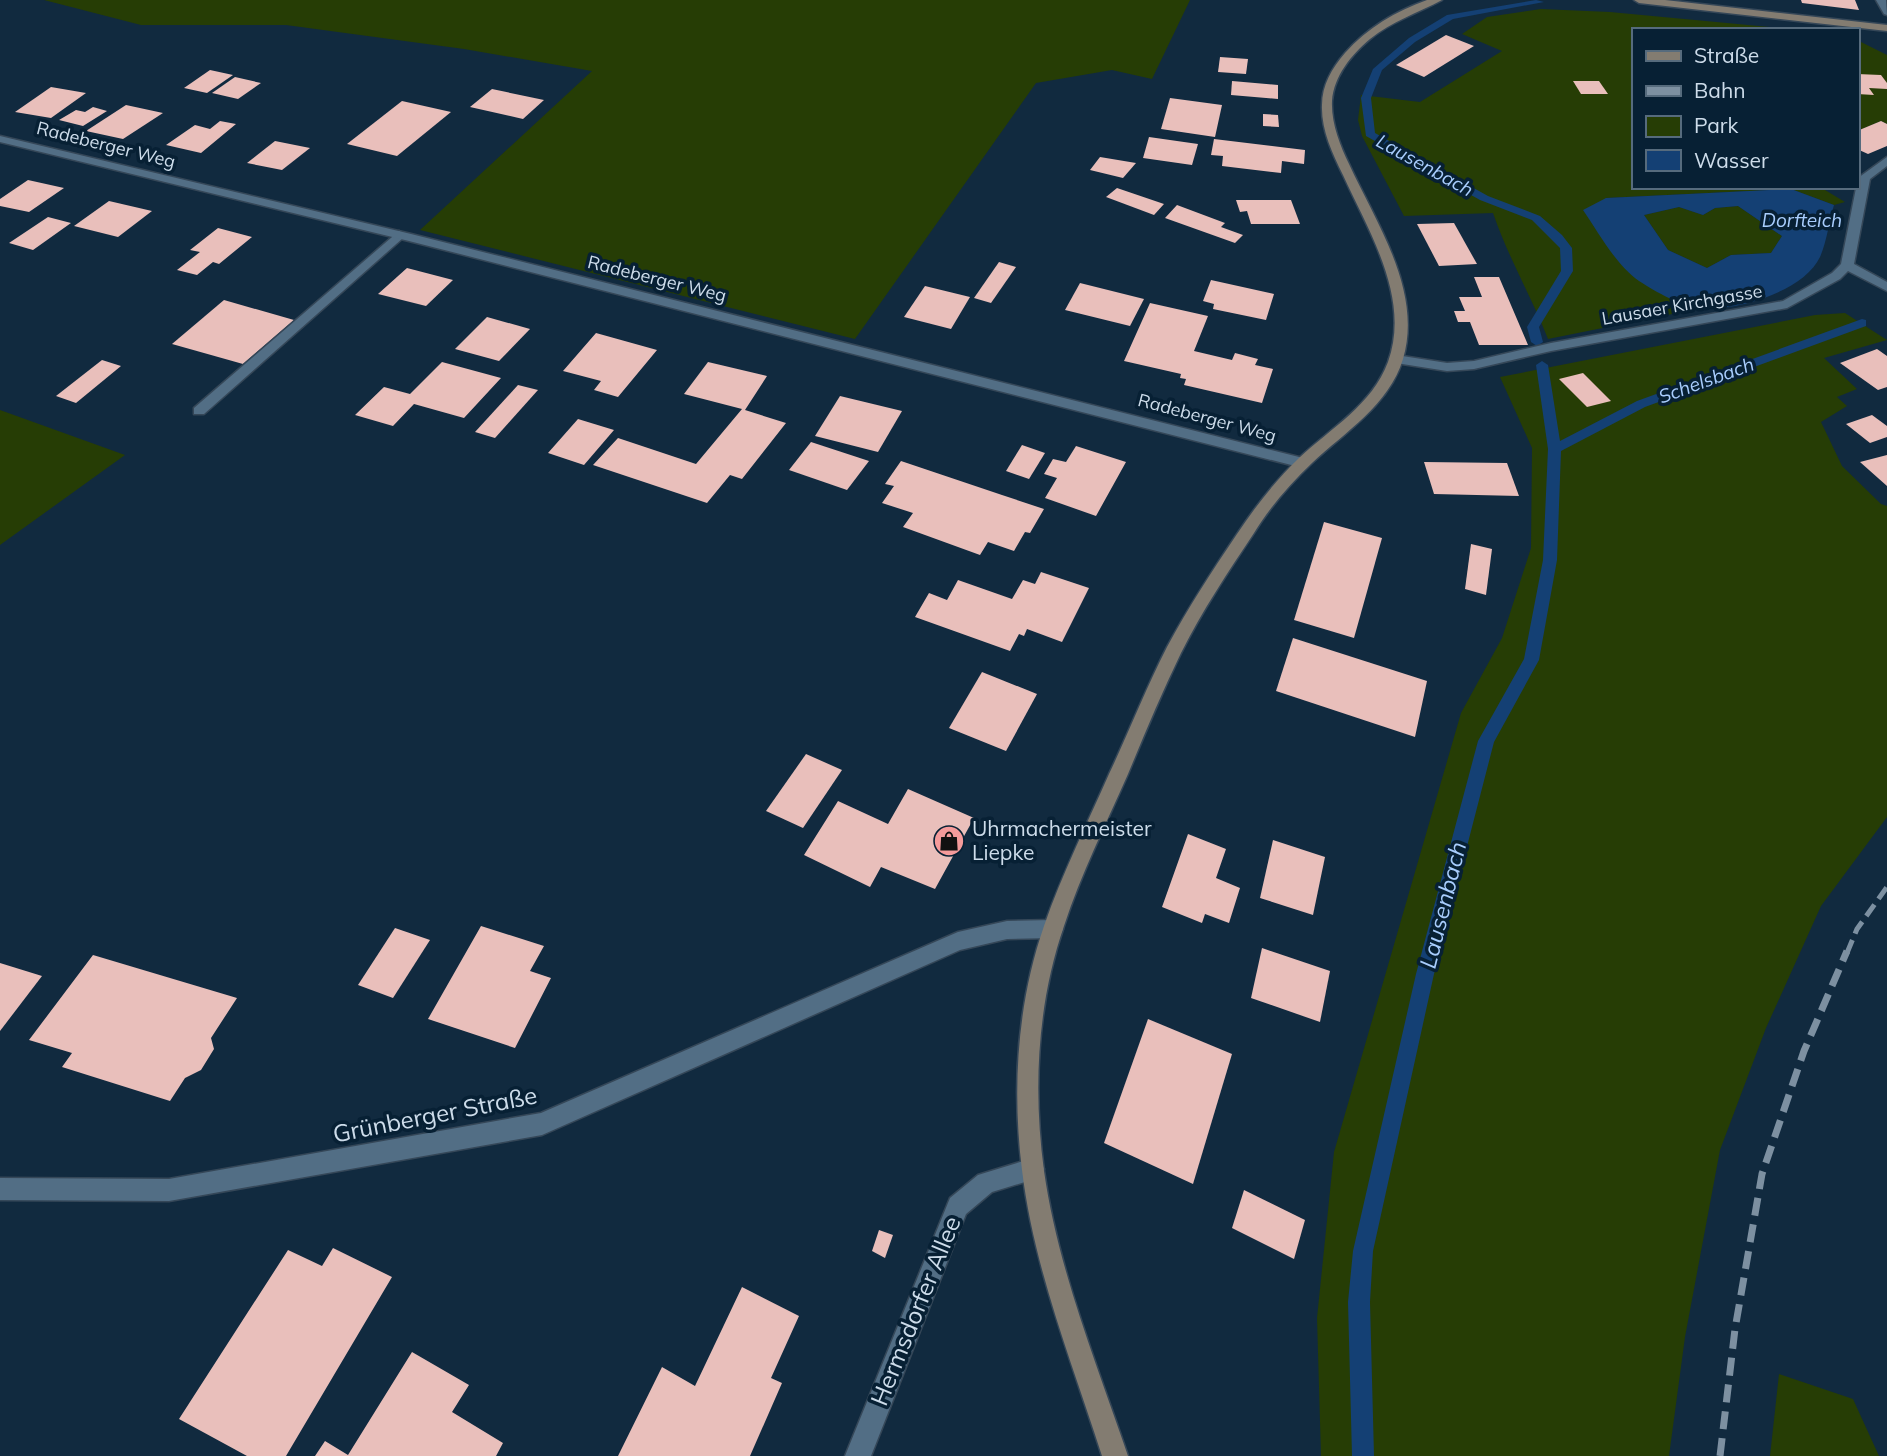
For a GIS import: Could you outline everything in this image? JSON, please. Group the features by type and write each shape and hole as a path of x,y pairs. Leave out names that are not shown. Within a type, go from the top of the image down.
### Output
{"main road":[{"path":"1115,1456 1048,1251 1033,1169 1027,1058 1040,981 1053,929 1080,860 1174,650 1249,527 1303,463 1360,416 1384,386 1396,359 1401,336 1401,313 1397,293 1388,263 1337,149 1329,123 1327,102 1332,78 1344,59 1363,40 1390,20 1437,0"},
{"path":"1639,0 1887,28"}],"street":[{"path":"1881,0 1887,12"},
{"name":"Radeberger Weg","path":"0,139 399,235 1303,463"},
{"path":"1887,160 1864,178 1847,265 1887,287"},
{"path":"199,411 399,235"},
{"name":"Lausaer Kirchgasse","path":"1396,359 1447,367 1474,365 1551,347 1787,304 1836,276 1847,265"},
{"name":"Grünberger Straße","path":"0,1189 169,1190 542,1124 958,941 1007,930 1053,929"},
{"name":"Hermsdorfer Allee","path":"858,1456 958,1206 986,1183 1033,1169"}],"green space":[{"path":"44,0 1190,0 1152,79 1112,70 1036,83 855,339 420,230 592,71 464,49 286,25 141,25"},
{"path":"1541,9 1610,12 1781,28 1632,28 1632,189 1791,189 1606,198 1680,303 1702,308 1548,339 1493,213 1404,216 1362,136 1358,120 1361,95 1420,102 1502,51 1462,34 1487,17"},
{"path":"1859,41 1887,55 1887,124 1881,121 1859,130"},
{"path":"1791,189 1823,189 1845,202 1834,205"},
{"path":"1738,206 1782,236 1771,253 1731,255 1707,268 1668,250 1644,215 1679,207 1703,215 1715,208"},
{"path":"1845,313 1887,340 1824,358 1857,389 1837,397 1847,406 1821,422 1842,466 1881,504 1887,506 1887,817 1821,906 1766,1028 1720,1150 1685,1337 1669,1456 1321,1456 1317,1318 1334,1152 1461,713 1502,638 1531,548 1532,448 1500,377 1815,315"},
{"path":"0,410 125,455 0,545"},
{"path":"1779,1374 1853,1399 1879,1456 1770,1456"}],"water":[{"name":"Dorfteich","path":"1791,189 1834,205 1820,257 1800,280 1751,302 1702,308 1686,305 1661,294 1639,281 1622,266 1583,210 1606,198","holes":["1738,206 1782,236 1771,253 1731,255 1707,268 1668,250 1644,215 1679,207 1703,215 1715,208"]}],"building":[{"path":"1801,0 1855,0 1859,10 1802,3"},
{"path":"1446,35 1474,46 1424,77 1396,65"},
{"path":"1220,57 1248,59 1246,74 1218,72"},
{"path":"210,70 233,75 207,93 184,88"},
{"path":"1859,74 1881,75 1887,83 1887,89 1869,88 1874,95 1859,94"},
{"path":"235,77 261,83 238,99 212,93"},
{"path":"1232,81 1278,85 1278,99 1231,95"},
{"path":"1573,81 1599,81 1608,94 1581,94"},
{"path":"51,87 86,93 51,118 15,112"},
{"path":"492,89 544,100 523,119 470,107"},
{"path":"1170,98 1222,105 1215,137 1161,129"},
{"path":"402,101 451,112 397,156 347,144"},
{"path":"126,105 163,113 123,139 86,131"},
{"path":"93,107 107,111 83,126 59,120 76,110 85,112"},
{"path":"1263,114 1278,115 1279,127 1263,126"},
{"path":"220,121 236,124 201,153 166,145 195,125 210,129"},
{"path":"1881,121 1887,124 1887,146 1868,154 1859,150 1859,130"},
{"path":"1149,137 1198,144 1192,165 1143,158"},
{"path":"1214,139 1305,150 1304,164 1282,161 1281,173 1222,166 1223,156 1211,155"},
{"path":"275,141 310,148 282,170 247,163"},
{"path":"1100,157 1136,163 1123,178 1090,170"},
{"path":"28,180 64,188 29,212 0,206 0,199"},
{"path":"1117,188 1164,204 1154,215 1106,197"},
{"path":"1236,200 1291,200 1300,224 1251,224 1247,211 1240,212"},
{"path":"109,201 152,211 118,237 74,226"},
{"path":"1177,205 1225,223 1221,227 1243,235 1235,243 1165,218"},
{"path":"48,217 71,223 33,250 9,243"},
{"path":"1454,223 1477,264 1439,266 1417,224"},
{"path":"218,228 252,237 219,264 213,262 197,275 177,270 200,252 190,250"},
{"path":"999,262 1016,267 991,303 974,298"},
{"path":"407,268 453,280 426,306 378,294"},
{"path":"1474,277 1499,277 1528,345 1479,345 1470,322 1458,322 1454,311 1465,311 1459,297 1482,297"},
{"path":"1211,280 1274,294 1266,320 1213,309 1214,304 1203,301"},
{"path":"1080,283 1144,299 1130,326 1065,310"},
{"path":"925,286 970,297 951,329 904,317"},
{"path":"224,300 294,320 243,364 172,344"},
{"path":"1150,303 1208,316 1194,351 1232,360 1235,353 1258,359 1255,365 1273,369 1262,403 1184,385 1186,379 1180,378 1181,374 1124,361"},
{"path":"487,317 530,329 499,361 455,349"},
{"path":"596,333 657,350 618,397 594,390 601,381 563,371"},
{"path":"1877,349 1887,356 1887,387 1878,390 1840,363"},
{"path":"102,360 121,366 76,403 56,396"},
{"path":"442,362 501,378 464,418 414,404 393,426 355,415 384,387 410,394"},
{"path":"708,362 767,376 745,410 786,423 742,479 730,475 707,503 593,465 618,438 696,464 742,409 684,394"},
{"path":"1583,373 1611,401 1587,407 1559,379"},
{"path":"518,385 538,390 495,438 475,432"},
{"path":"840,396 902,411 878,452 815,436"},
{"path":"1872,415 1887,426 1887,437 1870,443 1846,424"},
{"path":"578,419 614,430 584,465 548,453"},
{"path":"811,442 869,461 847,490 789,470"},
{"path":"1022,445 1045,453 1029,479 1006,471"},
{"path":"1076,446 1126,462 1096,516 1045,498 1057,478 1044,474 1053,459 1066,462"},
{"path":"1887,455 1887,486 1860,462"},
{"path":"901,461 1044,509 1030,533 1025,532 1014,551 988,542 980,555 903,527 913,513 882,503 894,486 885,484"},
{"path":"1424,462 1507,463 1519,496 1434,494"},
{"path":"1324,522 1382,538 1354,638 1294,620"},
{"path":"1471,544 1492,549 1486,595 1465,589"},
{"path":"1041,572 1089,588 1062,642 1027,629 1024,636 1019,634 1010,651 915,617 929,593 947,600 958,580 1012,599 1023,580 1035,584"},
{"path":"1293,638 1427,681 1415,737 1276,691"},
{"path":"982,672 1037,694 1006,751 949,728"},
{"path":"806,754 842,770 803,828 766,811"},
{"path":"908,789 974,818 935,889 881,867 870,887 804,855 838,801 888,824"},
{"path":"1188,834 1226,849 1216,878 1240,888 1229,923 1205,914 1202,923 1162,907"},
{"path":"1273,840 1325,857 1313,915 1260,898"},
{"path":"481,926 544,946 530,971 551,978 515,1048 428,1019"},
{"path":"395,928 430,940 393,998 358,985"},
{"path":"1262,948 1330,971 1320,1022 1251,998"},
{"path":"93,955 237,998 211,1038 214,1049 201,1070 185,1078 170,1101 62,1067 72,1053 29,1040"},
{"path":"0,963 42,976 0,1031"},
{"path":"1148,1019 1232,1054 1193,1184 1104,1143"},
{"path":"1244,1190 1305,1220 1294,1259 1232,1228"},
{"path":"879,1230 893,1235 885,1258 872,1251"},
{"path":"333,1248 392,1277 286,1456 247,1456 179,1419 288,1250 322,1266"},
{"path":"742,1287 799,1316 771,1378 782,1383 750,1456 618,1456 662,1367 695,1386"},
{"path":"412,1352 469,1385 452,1412 503,1443 496,1456 315,1456 325,1441 348,1455"}],"waterway":[{"name":"Lausenbach","path":"1537,342 1533,327 1567,271 1566,248 1558,237 1536,218 1484,198 1370,134 1366,98 1378,69 1412,40 1450,17 1540,2"},
{"name":"Schelsbach","path":"1555,449 1641,404 1862,323"},
{"name":"Lausenbach","path":"1542,365 1555,449"},
{"name":"Lausenbach","path":"1363,1456 1359,1302 1363,1251 1425,974 1486,741 1531,660 1550,560 1555,449"}],"railway":[{"path":"1847,953 1857,929 1887,887"},
{"path":"1720,1456 1735,1329 1762,1174 1804,1051 1847,951"}],"place":[{"name":"Uhrmachermeister Liepke","path":"949,841"}]}
